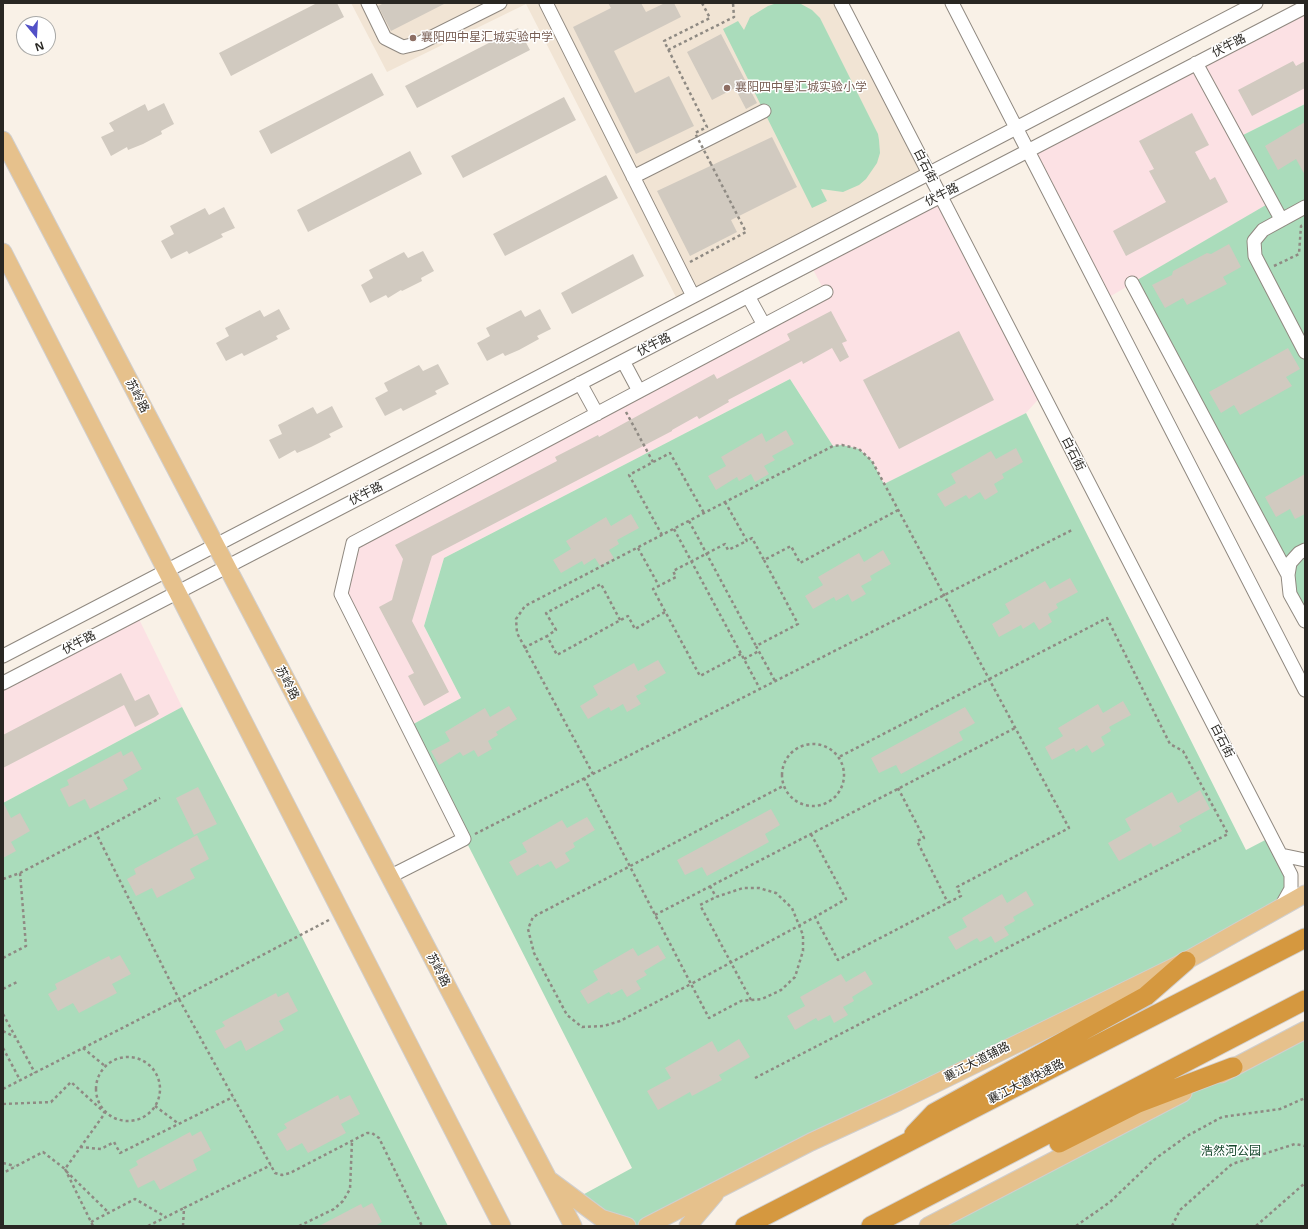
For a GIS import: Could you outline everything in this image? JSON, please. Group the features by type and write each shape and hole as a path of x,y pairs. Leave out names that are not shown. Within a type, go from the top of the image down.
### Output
{"highway":[{"name":"襄江大道快速路","path":"746,1226 1305,938"},
{"path":"902,1146 934,1113 1146,996 1186,960"},
{"path":"871,1226 1305,1000"},
{"path":"950,1186 1026,1160 1138,1103 1233,1067"}],"main road":[{"name":"苏岭路","path":"3,140 573,1226"},
{"path":"3,252 342,913 494,1218 502,1226"},
{"name":"襄江大道辅路","path":"647,1226 720,1188 1186,960 1282,905 1305,894"},
{"path":"928,1226 1305,1030"},
{"path":"546,1177 601,1218 627,1226"},
{"path":"688,1226 720,1188"}],"street":[{"path":"368,3 385,38 403,47 420,43 500,3"},
{"path":"546,3 693,296"},
{"name":"白石街","path":"841,3 1291,875 1291,889 1282,905"},
{"path":"952,3 1305,690"},
{"path":"3,656 1256,3"},
{"name":"伏牛路","path":"3,683 1305,7"},
{"path":"1196,63 1281,219"},
{"path":"633,177 764,111"},
{"path":"1305,207 1263,230 1254,241 1255,256 1305,352"},
{"path":"1132,283 1288,575"},
{"path":"389,877 464,839 341,594 353,544 826,292"},
{"path":"748,296 764,325"},
{"path":"623,361 639,391"},
{"path":"580,383 597,414"},
{"path":"1305,550 1299,553 1290,563 1288,575 1290,594 1305,622"},
{"path":"1281,855 1305,860"}],"path":[{"path":"679,268 746,232 695,133 707,127 664,41 710,18 702,3"},
{"path":"668,50 734,18 733,3"},
{"path":"1263,270 1298,254 1301,226 1305,224"},
{"path":"620,401 653,462"},
{"path":"593,774 517,633 516,619 525,606 833,446 842,445 859,449 872,461 1069,828 957,887 961,896 838,960 815,917"},
{"path":"662,535 629,475 670,453 704,513"},
{"path":"725,502 747,541"},
{"path":"764,560 791,546 800,562 898,510"},
{"path":"689,521 775,681"},
{"path":"674,529 760,689"},
{"path":"464,839 1072,530"},
{"path":"741,654 700,676 653,589 676,577 673,571 725,544 728,550 752,538 798,624 756,646"},
{"path":"638,548 659,586"},
{"path":"524,648 556,630 546,613 601,584 620,620"},
{"path":"547,636 556,654 628,616 635,629 665,612"},
{"path":"755,1078 1228,834 1183,751 1170,744 1107,618 988,678 839,757"},
{"path":"744,659 759,651"},
{"path":"655,915 1015,728"},
{"path":"813,743 823,745 832,749 844,766 842,787 836,796 828,802 818,806 807,806 797,802 789,795 783,786 781,776 782,766 786,757 798,747 813,743"},
{"path":"584,778 709,1018 741,1001 762,999 781,990 795,977 803,951 803,936 792,908 776,893 759,888 743,888 716,897 700,905 751,1000"},
{"path":"783,786 533,917 528,929 534,953 567,1014 582,1027 604,1026 620,1021 731,963 846,899 811,834"},
{"path":"898,788 924,838 917,841 948,903"},
{"path":"3,879 20,873 160,798"},
{"path":"96,833 179,999 275,1172 282,1175 290,1173 367,1133 372,1132 379,1138 422,1226"},
{"path":"3,958 26,946 20,873"},
{"path":"710,886 716,897"},
{"path":"3,1089 179,999 342,913"},
{"path":"3,989 19,981"},
{"path":"3,1014 35,1072"},
{"path":"3,1031 16,1037"},
{"path":"3,1048 20,1080"},
{"path":"83,1048 105,1066"},
{"path":"3,1104 51,1102 71,1082 105,1113 114,1119 125,1121 136,1120 146,1116 159,1099 160,1088 158,1077 152,1068 144,1061 124,1057 114,1060 105,1066 99,1074 96,1084 96,1095 99,1104 105,1113"},
{"path":"80,1147 101,1149 114,1142 120,1153 234,1097"},
{"path":"1076,1226 1110,1202 1155,1159 1187,1136 1222,1117 1280,1109 1305,1098"},
{"path":"155,1106 179,1124"},
{"path":"65,1169 105,1113"},
{"path":"299,1226 334,1209 343,1201 350,1189 352,1141"},
{"path":"1172,1226 1180,1210 1232,1164 1295,1144 1305,1146"},
{"path":"3,1173 43,1152 65,1169 109,1213"},
{"path":"3,1163 16,1166"},
{"path":"148,1226 271,1165"},
{"path":"65,1169 92,1225 109,1213 135,1199 166,1217"},
{"path":"1256,1226 1305,1184"},
{"path":"184,1208 184,1226"}],"shaded area":[{"name":"襄阳四中星汇城实验小学","path":"351,3 841,3 929,173 679,303 526,4 387,72"},
{"path":"1305,7 1305,104 1237,138 1272,202 1104,300 1027,151"},
{"path":"940,196 1043,394 1026,413 884,484 872,461 843,445 833,446 790,379 444,558 424,626 461,698 408,727 341,594 353,543 825,292 810,264"},
{"path":"136,613 182,707 3,803 3,683"}],"green space":[{"path":"777,3 801,4 812,10 820,18 878,134 880,153 877,163 866,179 859,185 843,192 821,189 827,201 812,208 723,29 738,21 744,30 750,17 768,6"},
{"path":"1305,104 1305,621 1288,575 1132,283 1271,202 1237,138"},
{"path":"790,379 833,446 842,445 859,449 872,461 884,484 1026,413 1246,850 1271,837 1291,875 1282,905 647,1226 627,1226 575,1199 632,1168 408,727 461,698 424,626 444,558"},
{"path":"182,707 301,935 448,1226 3,1226 3,803"},
{"name":"浩然河公园","path":"1305,1030 1305,1226 928,1226"}],"building":[{"path":"317,3 337,3 344,17 231,76 219,53"},
{"path":"384,3 446,3 391,31 378,6"},
{"path":"608,3 641,3 646,12 665,3 674,3 681,17 614,51 635,93 669,76 694,126 636,154 573,27 611,8"},
{"path":"518,28 530,50 417,108 405,86"},
{"path":"721,34 757,103 746,109 735,88 712,100 687,52"},
{"path":"1293,61 1296,66 1305,61 1305,88 1252,116 1238,90"},
{"path":"372,73 384,95 271,154 259,131"},
{"path":"564,97 576,120 463,178 451,156"},
{"path":"164,103 174,124 161,131 162,134 143,144 128,150 127,147 111,156 101,137 114,131 109,123 145,104 148,111"},
{"path":"1192,113 1209,145 1195,152 1210,180 1215,177 1228,202 1126,256 1113,231 1166,202 1149,171 1154,169 1139,141"},
{"path":"1305,122 1305,175 1296,159 1278,170 1265,146"},
{"path":"772,137 797,187 731,220 737,232 690,256 657,191"},
{"path":"410,151 422,174 308,232 297,210"},
{"path":"606,175 618,198 505,256 493,234"},
{"path":"224,207 235,228 221,234 223,237 189,254 187,251 171,259 161,241 174,234 170,226 205,208 209,215"},
{"path":"1229,244 1241,267 1223,277 1227,284 1187,305 1183,298 1165,308 1152,285 1172,275 1173,271 1207,253 1211,254"},
{"path":"423,251 434,271 421,278 422,281 402,291 401,290 388,298 386,295 370,303 361,285 373,278 369,270 404,252 408,258"},
{"path":"633,254 644,276 572,314 561,293"},
{"path":"279,309 290,329 276,336 278,339 244,356 242,353 226,361 216,343 229,336 225,328 260,310 264,317"},
{"path":"540,309 551,329 537,336 539,339 519,350 505,356 503,353 487,361 477,343 490,336 486,328 521,310 525,317"},
{"path":"831,311 847,341 842,343 849,357 840,362 832,348 803,364 802,361 728,400 729,402 699,419 697,416 672,431 432,556 412,621 449,692 424,706 408,676 414,673 379,607 392,600 403,559 395,545 557,461 555,457 598,435 599,437 714,374 717,379 790,340 787,334"},
{"path":"959,331 994,400 899,449 863,380"},
{"path":"1288,348 1300,369 1286,377 1292,386 1240,415 1234,405 1221,413 1209,392"},
{"path":"438,364 449,384 435,391 437,394 403,411 401,408 385,416 375,398 388,391 384,383 419,365 423,371"},
{"path":"332,406 343,427 329,434 331,437 311,447 297,453 295,450 279,459 269,440 282,434 278,425 313,407 317,414"},
{"path":"786,430 794,444 772,456 775,460 764,466 769,474 755,482 751,474 739,481 737,477 716,490 708,476 726,466 721,457 762,433 766,442"},
{"path":"1016,448 1023,462 1002,474 1004,478 994,484 998,492 985,500 980,492 969,499 966,495 945,507 937,494 956,483 951,474 991,451 996,459"},
{"path":"1305,474 1305,514 1295,519 1290,509 1276,517 1265,497"},
{"path":"631,514 639,528 617,540 619,544 609,550 614,558 600,566 595,558 584,565 582,561 561,573 553,560 571,549 566,541 606,517 611,526"},
{"path":"883,550 891,564 870,576 872,580 861,586 866,594 852,602 848,594 836,601 834,597 813,609 805,596 823,585 818,577 859,553 864,562"},
{"path":"1070,578 1078,592 1056,604 1058,608 1048,614 1052,622 1039,630 1034,622 1023,629 1021,625 999,637 992,624 1010,613 1005,604 1045,581 1050,589"},
{"path":"658,660 666,673 644,686 647,690 636,696 641,704 627,712 623,704 611,711 609,707 588,719 580,706 598,695 593,686 634,663 638,671"},
{"path":"121,673 135,701 149,694 159,714 135,727 124,705 3,768 3,735"},
{"path":"1123,701 1131,715 1109,727 1111,731 1101,737 1105,745 1092,753 1087,745 1076,752 1074,748 1052,760 1045,747 1063,736 1058,728 1098,704 1103,713"},
{"path":"509,706 517,719 496,732 498,735 488,741 492,749 478,757 474,750 463,756 460,752 439,765 431,751 450,741 445,732 485,708 490,717"},
{"path":"965,707 975,723 959,732 963,740 901,774 896,765 879,773 871,758"},
{"path":"121,751 123,756 132,751 142,769 123,780 128,789 90,809 85,799 69,807 60,789 69,785 67,780"},
{"path":"198,787 217,824 194,835 176,798"},
{"path":"1200,790 1210,809 1179,826 1182,831 1153,847 1151,843 1119,861 1108,843 1131,830 1125,819 1172,792 1178,803"},
{"path":"3,802 11,818 20,813 30,831 11,842 16,851 3,858"},
{"path":"771,809 780,825 765,834 769,842 707,876 702,867 685,875 677,860"},
{"path":"587,817 595,830 573,843 575,847 565,853 570,861 556,869 551,861 540,867 538,864 517,876 509,862 527,852 522,843 562,820 567,828"},
{"path":"197,835 209,859 190,869 195,878 157,898 152,888 136,896 127,879 136,874 134,869"},
{"path":"1026,891 1034,905 1013,917 1015,921 1004,927 1009,935 995,943 991,936 980,942 977,938 956,950 948,937 967,927 962,918 1002,894 1007,903"},
{"path":"658,945 666,958 644,971 647,975 636,981 641,989 627,997 622,989 611,995 609,992 588,1004 580,991 598,980 593,971 633,948 638,956"},
{"path":"120,955 131,974 112,984 117,993 79,1013 73,1003 58,1011 48,994 57,989 55,984 109,956 111,960"},
{"path":"865,971 873,984 852,997 854,1001 843,1007 848,1015 834,1023 830,1015 818,1021 816,1018 795,1030 787,1016 805,1006 800,997 841,974 846,982"},
{"path":"288,992 298,1011 279,1021 284,1030 246,1051 241,1040 225,1049 215,1031 225,1026 222,1022 276,993 278,997"},
{"path":"739,1039 750,1057 719,1075 722,1080 692,1096 690,1092 658,1110 647,1091 671,1078 665,1068 712,1041 718,1052"},
{"path":"338,1095 340,1100 350,1095 360,1114 341,1124 346,1133 308,1153 302,1143 287,1151 277,1134 287,1128 284,1124"},
{"path":"201,1131 211,1150 193,1160 197,1170 160,1190 154,1180 138,1188 129,1170 138,1165 136,1161 190,1132 192,1136"},
{"path":"372,1203 382,1222 375,1226 319,1226 361,1204 363,1208"}],"place":[{"name":"襄阳四中星汇城实验中学","path":"413,38"},
{"name":"襄阳四中星汇城实验小学","path":"727,88"}]}
